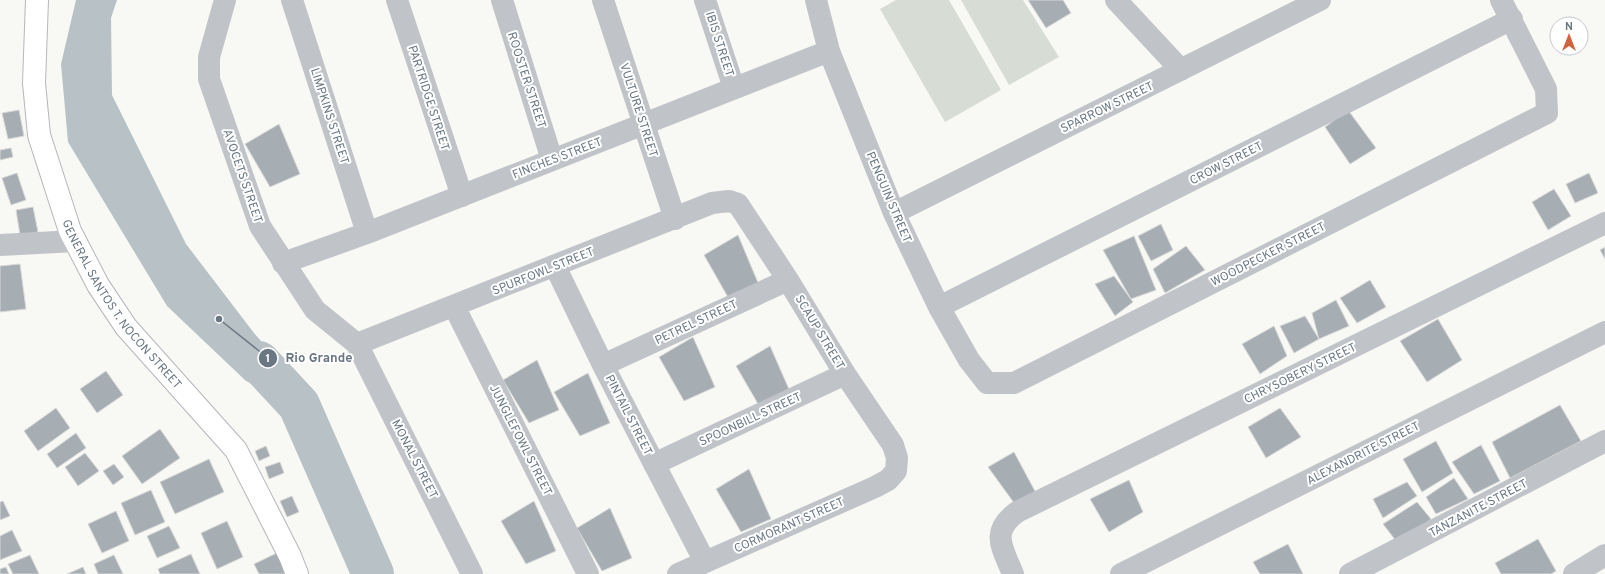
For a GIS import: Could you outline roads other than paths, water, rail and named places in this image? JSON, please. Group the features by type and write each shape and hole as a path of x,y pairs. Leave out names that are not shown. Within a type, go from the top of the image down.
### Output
{"main road":[{"name":"GENERAL SANTOS T. NOCON STREET","path":"37,0 34,83 39,135 70,231 98,285 126,327 236,450 290,556 297,574"}],"street":[{"name":"AVOCETS STREET","path":"225,0 209,57 209,79 260,226 283,263 316,310 357,344"},
{"name":"LIMPKINS STREET","path":"292,0 367,233"},
{"name":"PARTRIDGE STREET","path":"397,0 462,196"},
{"name":"ROOSTER STREET","path":"502,0 552,160"},
{"name":"VULTURE STREET","path":"603,0 675,219"},
{"name":"IBIS STREET","path":"705,0 734,88"},
{"name":"PENGUIN STREET","path":"816,0 829,51 894,213 939,307 969,360 987,383"},
{"path":"1116,0 1181,70"},
{"name":"SPARROW STREET","path":"894,213 1320,0"},
{"path":"1501,0 1512,19"},
{"name":"WOODPECKER STREET","path":"987,383 1014,383 1547,113 1546,89 1512,19"},
{"name":"CROW STREET","path":"939,307 1512,19"},
{"name":"FINCHES STREET","path":"283,263 367,233 829,51"},
{"name":"SPURFOWL STREET","path":"357,344 712,204 729,201"},
{"name":"SCAUP STREET","path":"729,201 738,204 745,213 845,374 893,445 898,458 896,471"},
{"name":"CHRYSOBERY STREET","path":"1013,574 1001,542 1001,531 1006,520 1017,512 1605,223"},
{"path":"0,245 75,241"},
{"name":"PINTAIL STREET","path":"555,266 603,365 705,562"},
{"name":"PETREL STREET","path":"603,365 788,280"},
{"name":"JUNGLEFOWL STREET","path":"454,306 588,574"},
{"name":"ALEXANDRITE STREET","path":"1121,574 1605,332"},
{"name":"MONAL STREET","path":"357,344 472,574"},
{"name":"SPOONBILL STREET","path":"654,464 845,374"},
{"name":"TANZANITE STREET","path":"1350,574 1605,441"},
{"name":"CORMORANT STREET","path":"678,574 875,487 888,480 896,471"},
{"path":"1574,574 1605,555"}],"waterway":[{"path":"259,362 299,405 373,574"}],"place":[{"name":"Rio Grande","path":"219,319"}]}
